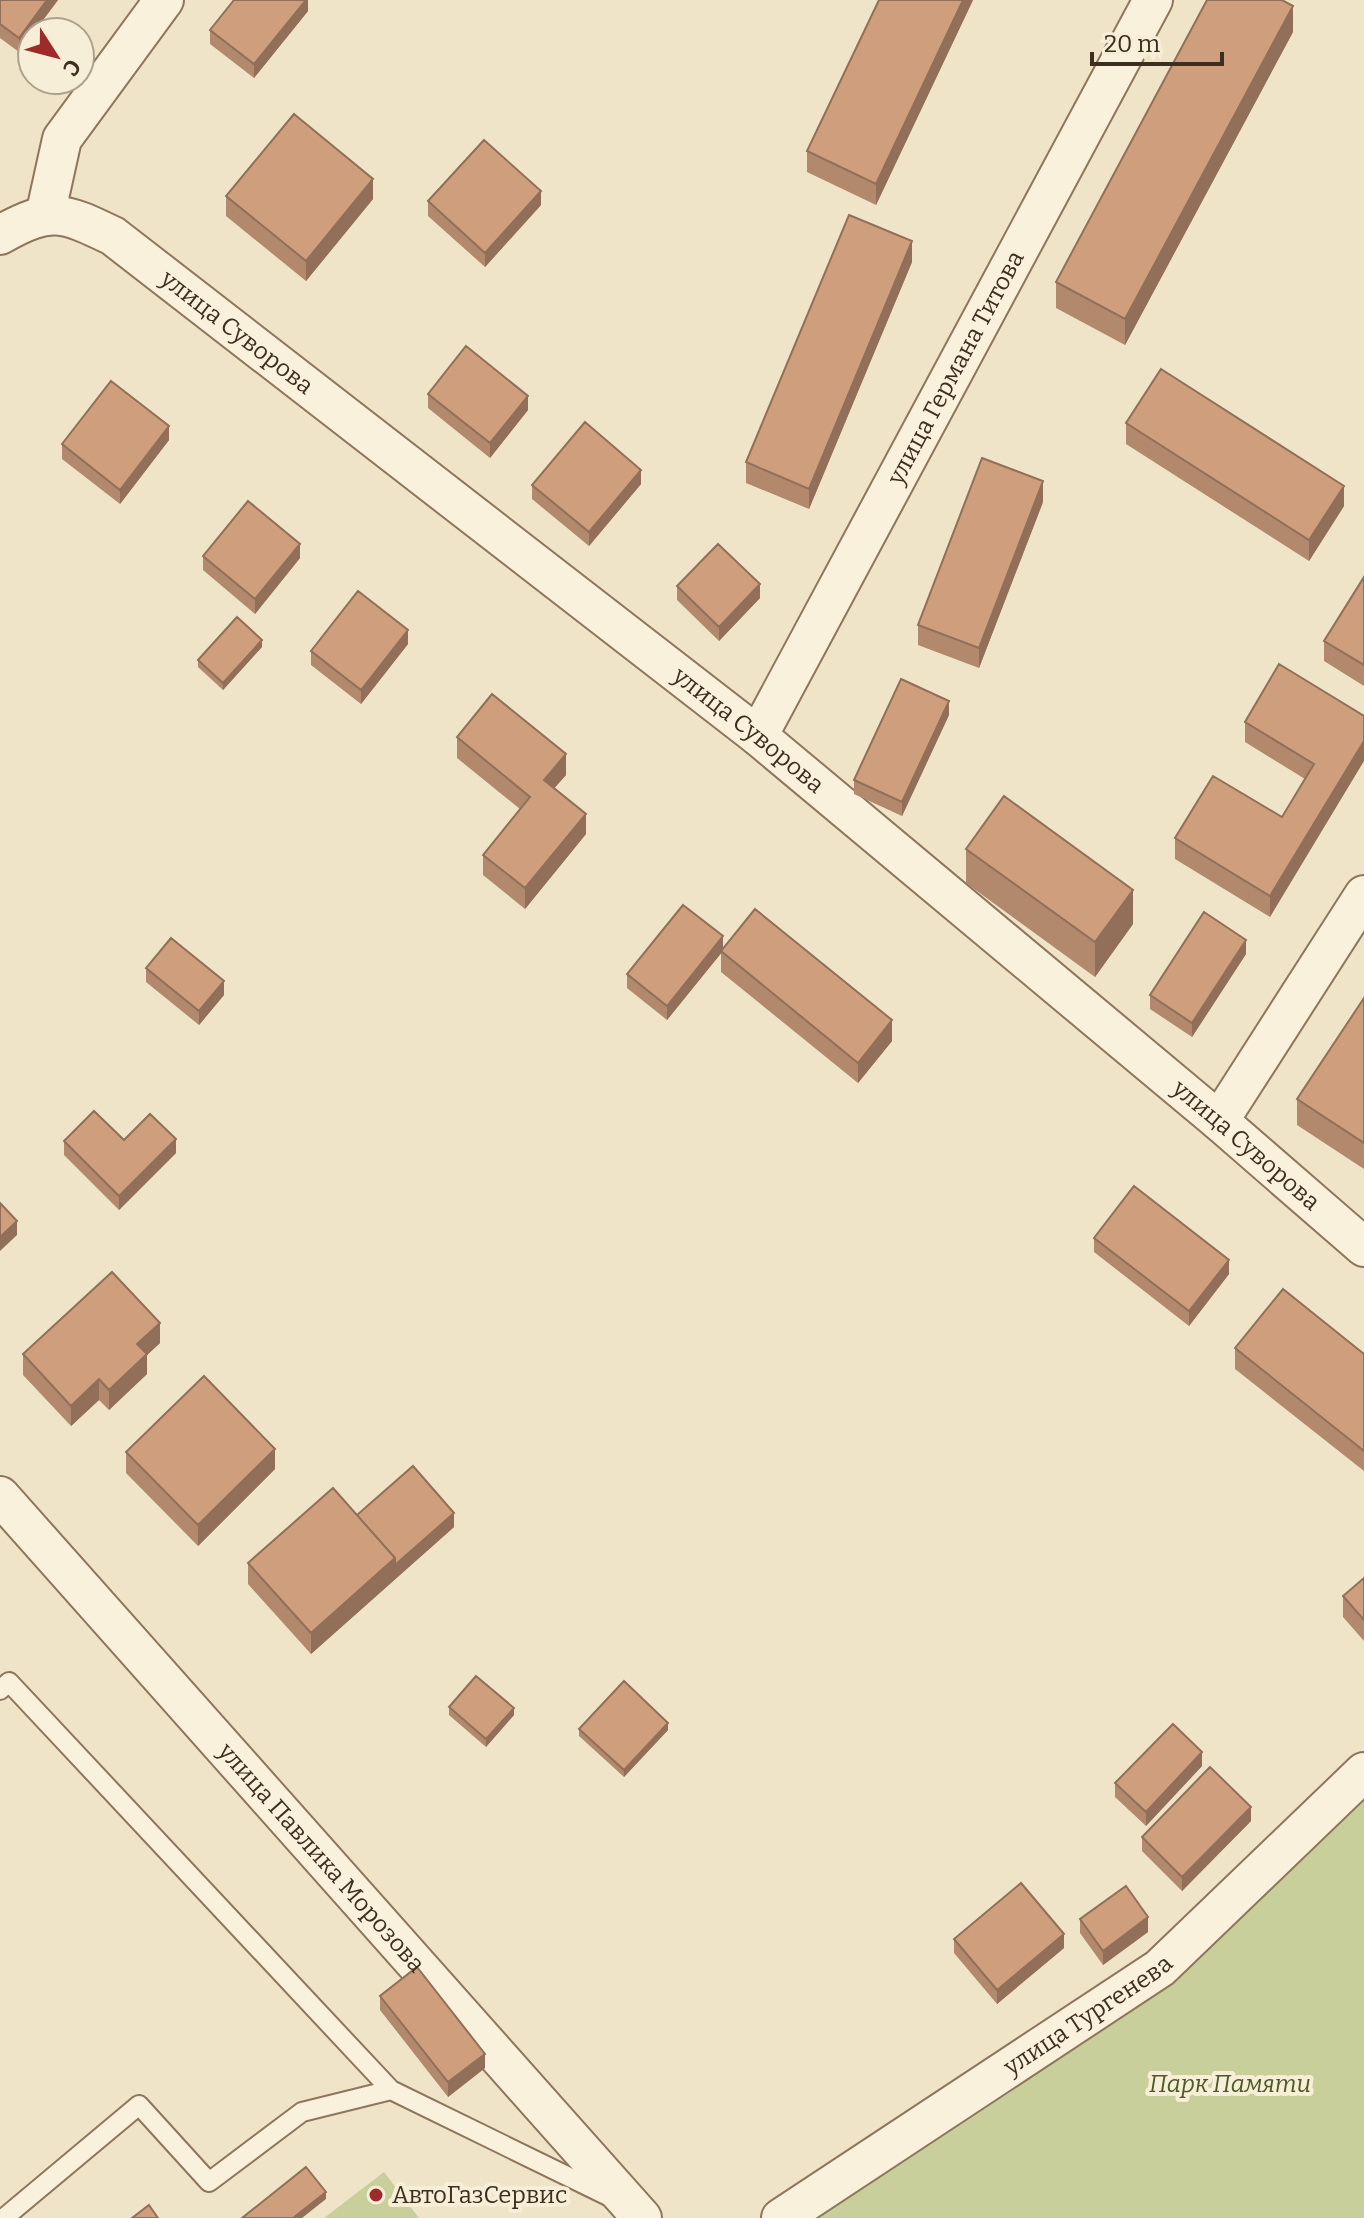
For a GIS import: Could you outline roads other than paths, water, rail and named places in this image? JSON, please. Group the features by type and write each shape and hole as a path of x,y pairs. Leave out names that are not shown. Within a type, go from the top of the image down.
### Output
{"street":[{"path":"0,235 45,216 62,139 164,0"},
{"name":"улица Германа Титова","path":"758,736 1153,0"},
{"name":"улица Суворова","path":"45,216 71,216 113,236 758,736 1219,1121 1364,1247"},
{"path":"1219,1121 1364,895"},
{"name":"улица Павлика Морозова","path":"0,1496 637,2213"},
{"name":"улица Тургенева","path":"781,2218 1160,1968 1364,1772"}],"lane":[{"path":"0,1690 9,1682 391,2090 637,2213"},
{"path":"4,2218 139,2105 209,2182 302,2112 391,2090"}],"place":[{"name":"АвтоГазСервис","path":"376,2195"}],"park label":[{"name":"Парк Памяти","path":"1230,2084"}]}
